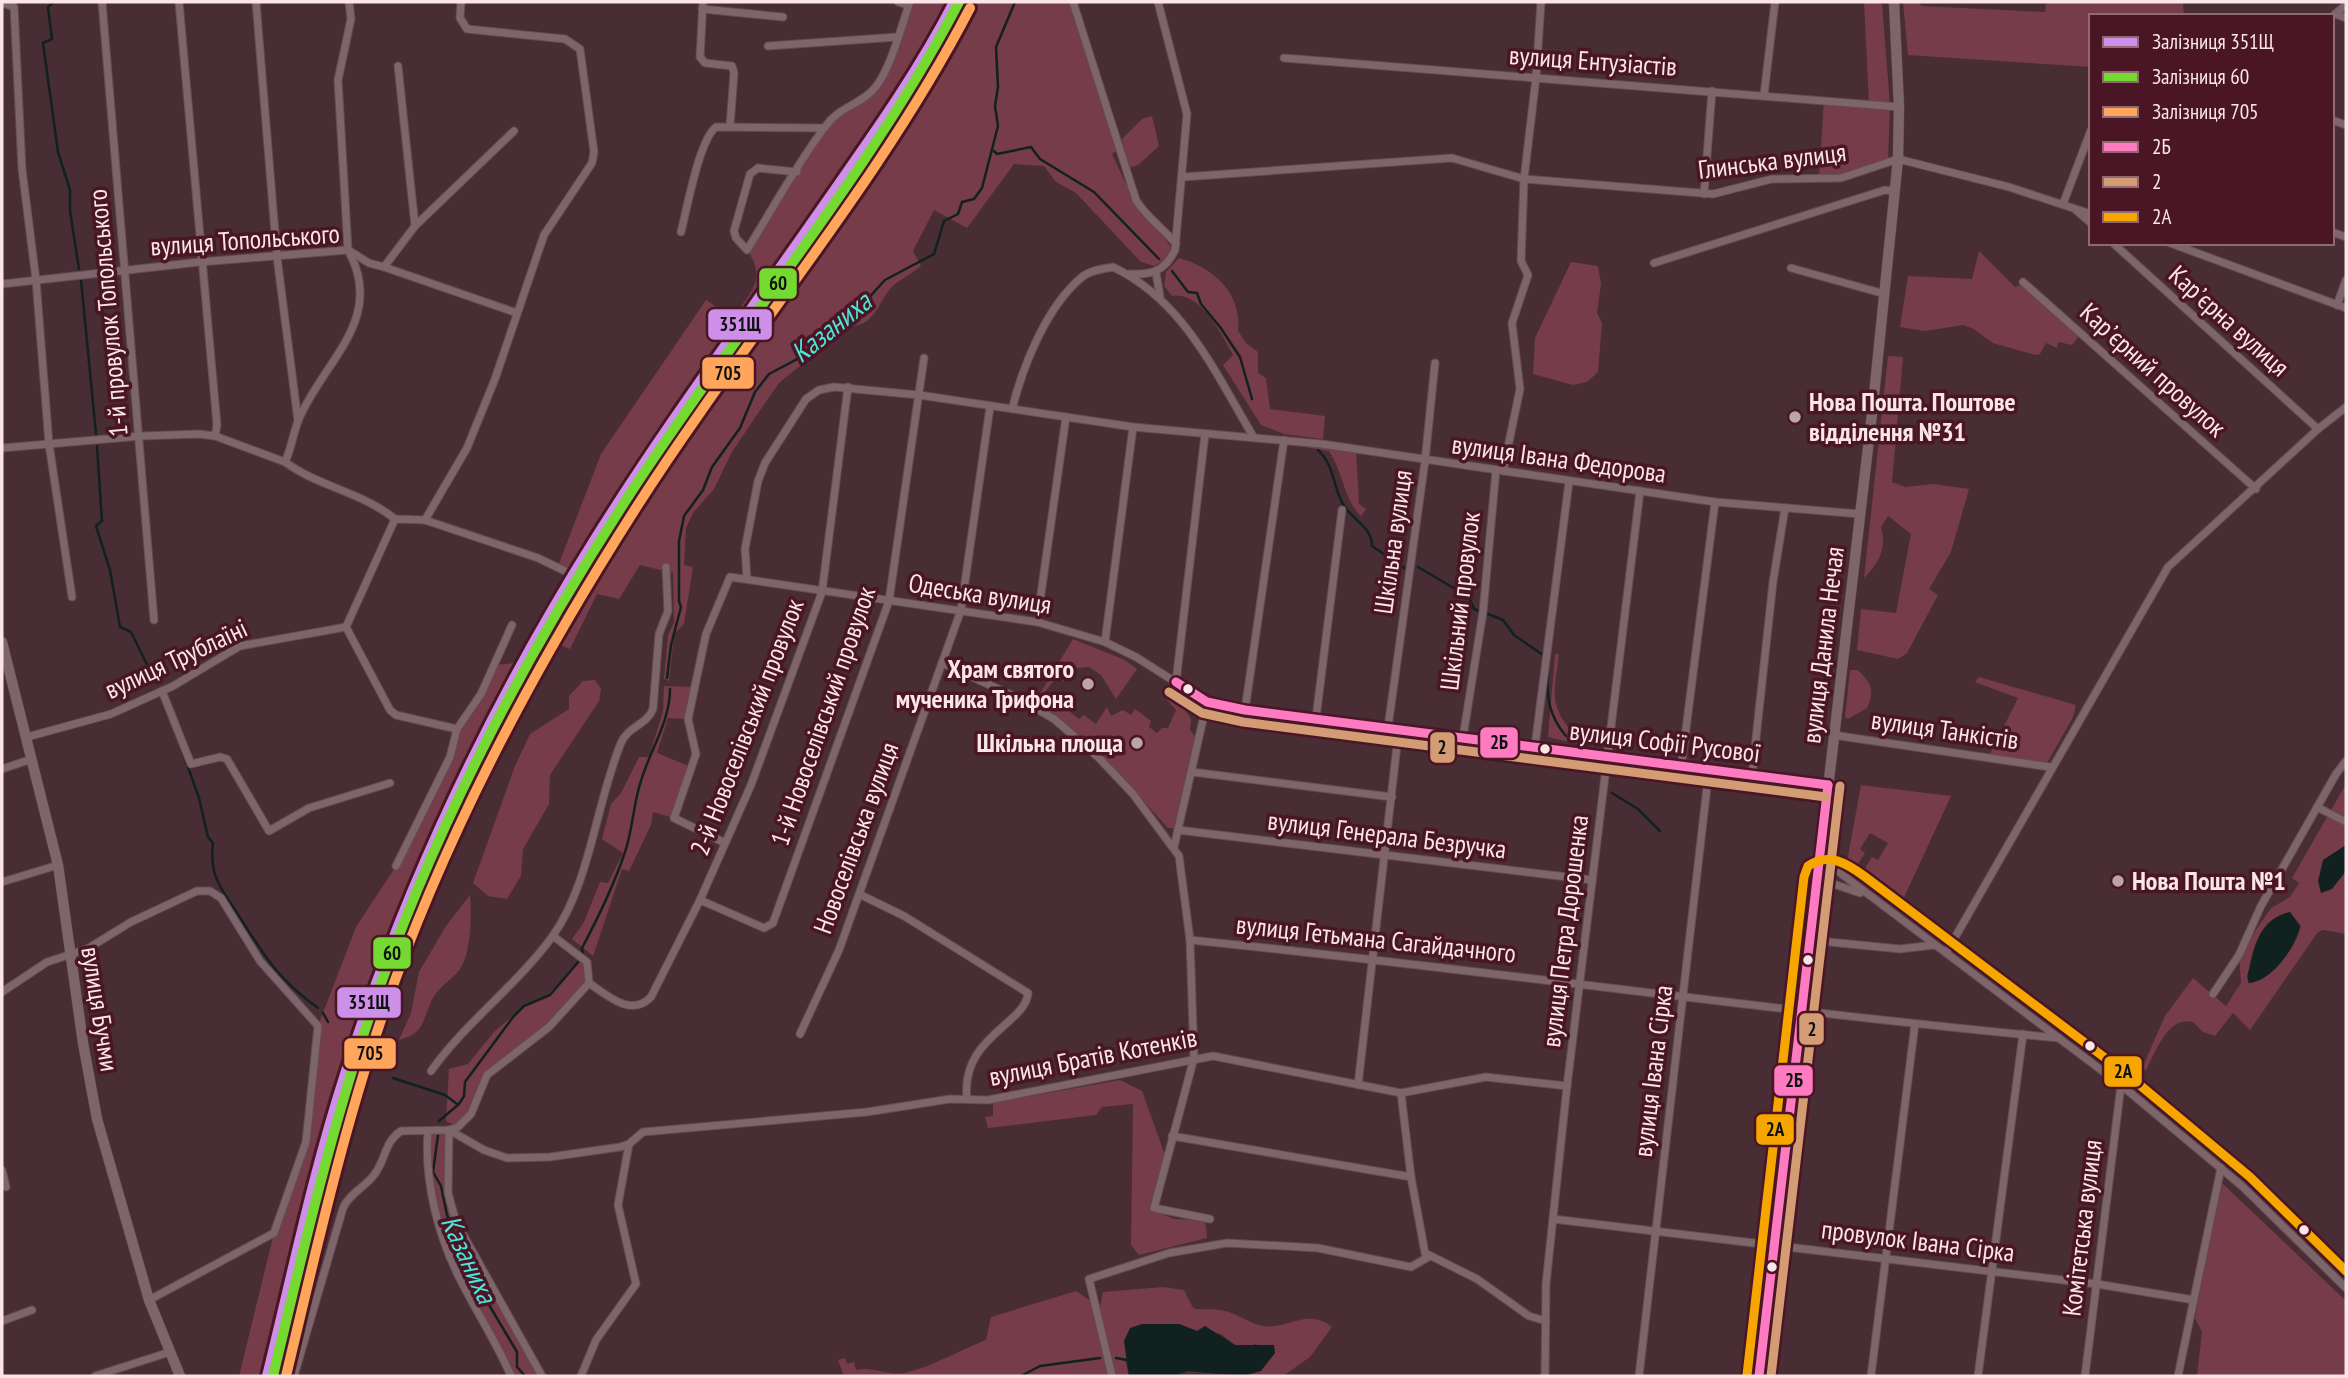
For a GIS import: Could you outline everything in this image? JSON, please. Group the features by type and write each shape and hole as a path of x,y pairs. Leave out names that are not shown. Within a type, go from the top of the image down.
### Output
{"main road":[{"name":"вулиця Данила Нечая","path":"1759,1376 1885,294 1898,159 1899,107 1894,2"},
{"name":"вулиця Бучми","path":"2,642 58,864 97,1119 149,1300 180,1376"}],"street":[{"name":"1-й провулок Топольського","path":"102,2 141,436 154,620"},
{"path":"179,2 200,262 217,425 215,436"},
{"path":"257,2 277,257 298,422 294,444 285,462"},
{"path":"298,422 349,338 358,311 360,284 356,264 348,250 338,80 351,19 349,2"},
{"path":"425,520 467,448 544,235 587,173 594,158 582,54 565,39 467,29 460,18 461,2"},
{"path":"797,172 758,168 750,174 734,231 736,238 747,250 797,172 824,128 840,110 876,87 909,4 898,2"},
{"path":"1073,2 1136,200 1143,212 1160,225 1176,243"},
{"path":"1129,274 1156,273 1170,260 1176,243 1183,177 1187,114 1157,2"},
{"name":"Шкільний провулок","path":"1463,737 1483,612 1499,471 1520,389 1512,330 1528,275 1521,261 1524,179 1536,78 1541,2"},
{"path":"1764,94 1775,2"},
{"path":"2,3 14,7 22,169 36,280 49,444 72,597"},
{"path":"730,126 734,73 732,66 705,63 699,57 703,5 783,17"},
{"path":"2346,5 2335,14 2346,18"},
{"path":"768,46 897,37"},
{"name":"вулиця Ентузіастів","path":"1284,58 1764,94 1899,107"},
{"path":"398,66 415,226"},
{"path":"1704,194 1712,91"},
{"path":"681,232 710,131 716,127 730,126 824,128"},
{"path":"384,267 415,226 514,131"},
{"path":"2063,204 2088,144"},
{"name":"Глинська вулиця","path":"1183,177 1452,158 1524,179 1722,194 1772,179 1841,178 1888,160 1898,159"},
{"path":"1898,159 2009,187 2089,213"},
{"path":"1654,263 1885,190 1895,191"},
{"path":"2073,207 2089,221"},
{"name":"Карʼєрна вулиця","path":"2115,245 2318,429"},
{"path":"2176,245 2346,308"},
{"name":"вулиця Топольського","path":"2,284 125,269 348,250 369,263 517,313"},
{"path":"1012,410 1021,374 1055,307 1089,272 1113,267 1129,274 1160,296 1194,337 1253,436"},
{"path":"1791,268 1885,294"},
{"path":"1156,273 1160,296"},
{"path":"2337,305 2346,280"},
{"name":"Карʼєрний провулок","path":"2023,282 2256,489"},
{"name":"1-й Новоселівський провулок","path":"700,900 764,928 773,923 889,601 924,358"},
{"name":"Шкільна вулиця","path":"1388,727 1425,461 1435,363"},
{"name":"вулиця Івана Федорова","path":"747,579 744,555 755,493 773,447 806,399 819,390 848,387 1133,427 1284,440 1716,502 1860,514"},
{"name":"2-й Новоселівський провулок","path":"589,983 620,1003 633,1007 644,1004 700,900 751,785 822,592 848,387"},
{"name":"Новоселівська вулиця","path":"800,1034 825,985 961,610 990,407"},
{"path":"1945,953 2050,766 2168,567 2256,489 2318,429 2346,407"},
{"path":"1037,622 1066,417"},
{"path":"1105,642 1133,427"},
{"path":"1176,682 1205,434"},
{"path":"2,448 141,436 215,436 285,462 307,478 377,504 395,519 425,520 538,558 567,572"},
{"path":"1245,710 1284,440"},
{"path":"1535,746 1569,482"},
{"name":"вулиця Петра Дорошенка","path":"1545,1376 1553,1219 1567,1086 1640,491"},
{"path":"1681,768 1706,555 1716,502"},
{"path":"1752,775 1773,582 1785,508"},
{"path":"1316,718 1342,510"},
{"path":"395,519 346,627 390,710 396,715 457,729"},
{"path":"431,1071 444,1053 500,998 553,936 580,879 604,788 624,737 630,729 649,718 653,709 659,634 668,611 666,567"},
{"name":"Одеська вулиця","path":"725,843 674,818 696,754 688,719 706,634 730,577 1037,622 1105,642 1207,702"},
{"path":"396,866 450,757 457,729 481,694 512,625"},
{"name":"вулиця Трублаїні","path":"27,737 111,714 162,691 240,646 346,627"},
{"path":"942,663 1020,699 1054,719 1098,757 1179,856 1190,940 1194,1058 1154,1209 1210,1219"},
{"path":"162,691 191,764 220,757 227,759 269,831 309,808 390,783"},
{"path":"1174,847 1207,702"},
{"name":"вулиця Софії Русової","path":"1207,702 1245,710 1828,785"},
{"path":"1358,1085 1399,728"},
{"name":"вулиця Танкістів","path":"1833,735 2050,766"},
{"path":"2,769 32,759"},
{"path":"2213,994 2239,955 2261,906 2346,761"},
{"name":"вулиця Івана Сірка","path":"1639,1376 1709,770"},
{"path":"1192,772 1392,797"},
{"path":"2317,807 2346,822"},
{"name":"вулиця Генерала Безручка","path":"1178,831 1592,880"},
{"path":"1819,857 1832,870 2121,1085 2221,1168 2346,1288"},
{"path":"2,882 58,864"},
{"path":"1817,876 1832,870"},
{"path":"1817,876 1830,884 1854,890 1873,900"},
{"path":"1814,900 1830,884"},
{"path":"2,992 29,972 87,949 131,922 197,891 211,891 221,898 260,961 318,1026 306,1142 274,1233 149,1300"},
{"path":"859,894 904,916 1028,993 1023,1005 980,1048 971,1065 967,1099"},
{"path":"294,1376 346,1202 374,1176 393,1136 412,1129 428,1131 458,1127 471,1114 487,1075 549,1027 589,983 587,962 553,936"},
{"name":"вулиця Гетьмана Сагайдачного","path":"1190,940 1374,958 1683,997 2059,1038"},
{"path":"1809,940 1900,949 1934,945"},
{"path":"1871,1376 1915,1024"},
{"path":"1978,1376 2024,1034"},
{"name":"вулиця Братів Котенків","path":"449,1130 484,1150 507,1158 572,1154 629,1144 643,1132 1012,1096 1194,1058 1225,1057 1401,1093 1486,1077 1567,1086"},
{"name":"Комітетська вулиця","path":"2085,1376 2121,1085"},
{"path":"1401,1093 1422,1247 1430,1256 1477,1279 1529,1316 1546,1321"},
{"path":"449,1130 449,1193 456,1222 542,1376"},
{"path":"428,1131 426,1168 439,1226 460,1279 511,1376"},
{"path":"1172,1136 1411,1177"},
{"path":"581,1376 596,1340 635,1284 618,1205 629,1144"},
{"path":"2178,1376 2221,1168"},
{"path":"2,1170 6,1187"},
{"name":"провулок Івана Сірка","path":"1553,1219 2097,1284 2194,1300"},
{"path":"1112,1376 1089,1279 1169,1254 1216,1243 1318,1248 1410,1267 1430,1256"},
{"path":"2,1321 32,1310"},
{"path":"95,1376 170,1352"}],"shaded area":[{"path":"910,2 1073,2 1118,150 1112,154 1141,215 1159,230 1171,247 1166,259 1154,266 1141,262 1076,193 1056,182 1044,166 1014,164 967,228 934,210 913,251 921,266 889,290 869,319 864,323 849,326 779,383 732,452 714,489 693,513 686,528 684,565 693,567 684,624 674,634 669,681 664,679 668,635 674,622 673,573 640,565 619,599 597,594 570,649 550,641 519,695 465,808 373,1028 323,1194 282,1376 239,1376 274,1233 306,1142 318,1026 356,927 396,866 450,757 457,729 496,665 514,663 567,572 558,566 601,454 706,300 733,318 745,301 756,278 753,260 747,250 824,128 879,83"},
{"path":"1864,2 1882,2 1890,106 1888,160 1848,176 1819,178 1824,99 1869,104"},
{"path":"1903,2 1920,2 1921,6 2045,12 2046,2 2183,2 2184,14 2089,14 2089,67 1908,55"},
{"path":"1152,116 1159,146 1138,165 1128,168 1122,139 1142,119"},
{"path":"1979,251 2015,287 2021,285 2079,336 2072,345 2058,342 2057,348 2046,343 2040,354 2035,355 1993,343 1963,325 1925,331 1900,327 1908,276 1972,279"},
{"path":"1179,258 1214,275 1230,294 1238,317 1238,331 1246,343 1258,352 1258,373 1266,378 1270,409 1325,416 1323,439 1284,434 1261,425 1223,365 1233,355 1216,325 1192,300 1172,296 1164,286 1166,272"},
{"path":"1571,262 1598,266 1601,284 1597,313 1602,323 1598,372 1587,382 1573,385 1533,374 1535,338"},
{"path":"1888,356 1903,357 1892,482 1905,487 1934,484 1969,489 1951,552 1929,589 1938,595 1907,653 1898,659 1857,650 1861,609 1896,613 1911,534 1888,516 1881,527 1883,542 1880,555 1864,578"},
{"path":"1303,442 1356,450 1359,504 1366,509 1361,516 1347,494 1338,467 1329,451 1300,446"},
{"path":"1073,639 1125,660 1137,669 1116,699 1101,675 1089,667 1069,669 1070,676 1063,681 1057,676 1045,692 1079,719 1084,715 1096,724 1107,707 1111,716 1123,710 1131,715 1135,709 1151,721 1149,727 1157,733 1162,728 1168,728 1176,710 1167,700 1170,696 1185,699 1193,705 1186,711 1191,719 1190,730 1197,738 1175,828 1168,828 1089,744 1035,702"},
{"path":"1555,654 1559,654 1555,699 1561,717 1577,738 1609,742 1609,747 1577,744 1548,737"},
{"path":"1850,670 1857,670 1862,674 1871,691 1867,708 1848,719 1845,717"},
{"path":"1979,677 2076,705 2073,717 2047,763 1990,754 2018,698 1975,682"},
{"path":"595,680 601,689 599,701 550,775 549,804 523,849 521,876 507,899 488,896 473,883 515,766 530,734 569,709 569,696 583,681"},
{"path":"664,686 695,687 688,719 668,718 657,753 691,767 674,818 653,812 651,825 629,871 622,869 593,956 572,939 584,922 600,882 608,883 623,853 602,839 611,804 621,793 639,757 649,757 663,711"},
{"path":"2346,784 2346,934 2324,930 2318,932 2250,1030 2233,1013 2215,1036 2203,1032 2193,1022 2184,1021 2176,1024 2164,1037 2146,1070 2134,1073 2140,1065 2143,1066 2165,1016 2193,978 2226,1006 2241,983 2239,955 2271,908 2290,897 2299,883 2292,878","holes":["2290,912 2301,926 2282,962 2266,976 2249,983 2248,975 2254,949 2266,925 2280,915"]},
{"path":"1861,785 1951,796 1900,906 1860,877 1872,857 1878,860 1888,843 1870,833 1860,849 1865,853 1853,872 1846,867"},
{"path":"2346,845 2346,871 2332,889 2321,893 2318,881 2323,860"},
{"path":"470,895 470,933 464,962 434,996 419,1029 399,1040 411,1013 419,972 446,926"},
{"path":"2290,912 2300,926 2294,943 2274,970 2258,981 2249,983 2248,973 2261,933 2273,920"},
{"path":"580,960 585,963 589,983 549,1027 494,1069 476,1103 458,1127 446,1121 449,1069 468,1064 494,1032 524,1006 550,995"},
{"path":"1120,1080 1142,1091 1165,1155 1151,1209 1174,1219 1205,1220 1207,1238 1139,1255 1131,1245 1133,1104 1102,1107 1096,1115 988,1128 985,1117 993,1116 993,1103"},
{"path":"449,1130 448,1193 456,1222 542,1376 511,1376 447,1250 431,1196 426,1159 428,1131"},
{"path":"2223,1184 2346,1301 2346,1376 2197,1376 2202,1332 2195,1318 2219,1188"},
{"path":"1163,1287 1184,1290 1193,1308 1227,1311 1258,1325 1272,1326 1314,1319 1332,1327 1310,1357 1283,1376 1243,1376 1261,1371 1263,1348 1256,1344 1247,1347 1235,1345 1221,1334 1197,1331 1179,1324 1142,1324 1125,1360 1129,1376 844,1376 838,1360 845,1358 847,1364 854,1362 856,1370 904,1373 935,1363 986,1340 991,1317 1076,1291 1100,1307 1103,1292"},
{"path":"1142,1324 1179,1324 1197,1331 1205,1326 1235,1345 1274,1345 1275,1353 1261,1371 1243,1376 1188,1371 1172,1376 1129,1376 1124,1341 1130,1328"}],"waterway":[{"path":"54,2 48,7 52,39 43,43 58,152 70,190 70,211 79,269"},
{"name":"Казаниха","path":"667,678 671,645 681,607 679,541 684,516 703,490 712,467 740,428 755,392 769,374 803,356 832,328 853,315 885,280 934,254 944,221 958,214 962,202 974,199 982,188 998,126 995,106 998,87 996,47 1015,2"},
{"path":"994,151 997,154 1031,147 1040,159 1094,192 1159,259"},
{"path":"1172,271 1188,292 1197,293 1201,304 1240,357 1252,399"},
{"path":"81,280 96,434"},
{"path":"97,446 102,521 96,526 110,570 120,627 131,632 156,683"},
{"path":"1318,450 1328,463 1344,506 1366,529 1372,546 1404,568"},
{"path":"1418,567 1469,597 1474,609 1480,611"},
{"path":"1488,614 1503,620 1514,635 1543,655"},
{"path":"1548,671 1550,706 1566,736"},
{"path":"583,955 582,948 610,891 627,846 638,790 667,713 670,689"},
{"path":"179,742 199,798 208,837 213,843 213,864 221,889 272,965 291,986 318,1008"},
{"path":"1612,793 1638,809 1660,831"},
{"name":"Казаниха","path":"439,1121 459,1104 464,1096 465,1082 513,1017 524,1006 550,995 580,960"},
{"path":"323,1013 328,1022"},
{"path":"393,1078 445,1095 457,1104"},
{"name":"Казаниха","path":"438,1135 433,1172 441,1186 447,1215 469,1271 517,1352 517,1367 525,1376"},
{"path":"1021,1376 1040,1366 1100,1358"},
{"path":"1116,1358 1127,1360"}],"rail line":[{"name":"351Щ","path":"267,1376 303,1224 345,1074 395,935 453,799 520,667 622,496 892,106 925,55 954,2"},
{"name":"60","path":"273,1376 329,1149 370,1015 421,881 482,750 551,623 626,500 667,438 842,193 923,67 959,2"},
{"name":"705","path":"286,1376 342,1150 382,1017 433,885 493,756 561,632 634,511 851,201 933,74 970,8"}],"transit line":[{"name":"2Б","path":"1176,682 1207,702 1245,710 1828,785"},
{"name":"2","path":"1169,692 1202,713 1243,722 1826,797"},
{"name":"2Б","path":"1759,1376 1828,785"},
{"name":"2","path":"1771,1376 1840,786"},
{"name":"2А","path":"1747,1375 1804,877 1808,866 1823,860 1844,863 1864,876 2129,1076 2250,1177 2346,1271"}],"place":[{"name":"Нова Пошта. Поштове відділення №31","path":"1795,417"},
{"name":"Храм святого мученика Трифона","path":"1088,684"},
{"name":"Шкільна площа","path":"1137,743"},
{"name":"Нова Пошта №1","path":"2118,881"}]}
